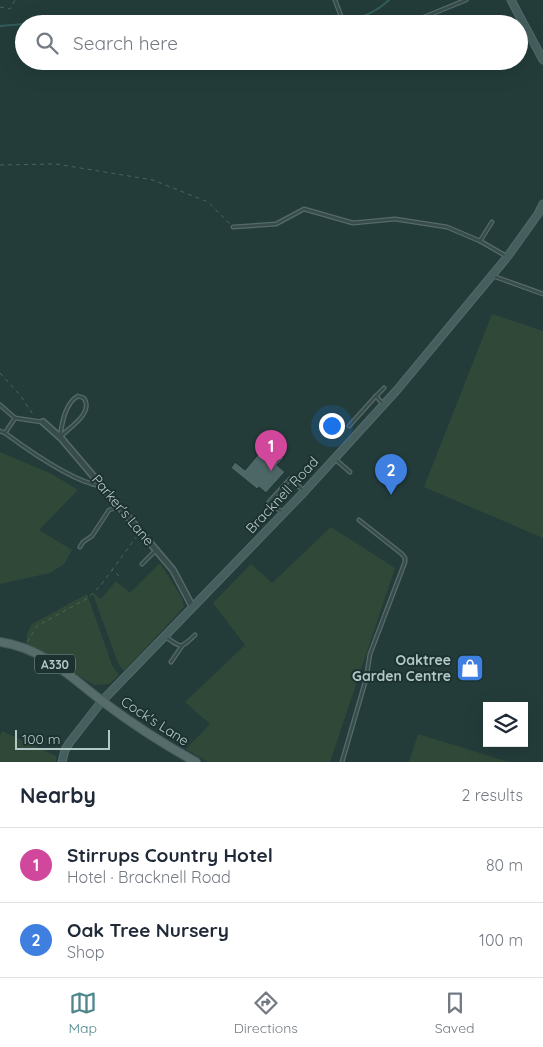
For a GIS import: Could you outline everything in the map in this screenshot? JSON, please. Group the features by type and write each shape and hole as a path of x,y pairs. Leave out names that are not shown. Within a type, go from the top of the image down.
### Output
{"main road":[{"path":"511,0 519,15"},
{"path":"528,32 543,60"},
{"name":"Bracknell Road","path":"62,762 65,750 70,742 102,701 304,492 383,404 508,256 543,204"},
{"name":"A330","path":"0,642 17,644 24,647 70,674 102,701"},
{"name":"Cock's Lane","path":"102,701 196,762"}],"street":[{"name":"Parker's Lane","path":"44,422 60,437 173,570 192,606"}],"lane":[{"path":"335,0 341,15"},
{"path":"429,15 466,0"},
{"path":"233,227 276,224 304,209 353,223 395,219 447,227 508,256"},
{"path":"480,242 492,222"},
{"path":"492,276 543,294"},
{"path":"349,426 384,388"},
{"path":"82,396 87,402 88,408 60,437 69,405 75,397 82,396"},
{"path":"376,396 383,404"},
{"path":"0,406 15,418 44,422"},
{"path":"5,433 15,418"},
{"path":"0,430 37,455 87,483 102,486"},
{"path":"334,458 350,472"},
{"path":"283,513 269,502 290,478 304,492"},
{"path":"80,547 83,542 92,536 109,510 119,507"},
{"path":"342,762 366,679 370,654 405,562 402,554 359,520"},
{"path":"142,564 156,550"},
{"path":"171,662 182,646 195,635"},
{"path":"165,636 178,646 182,646"}],"path":[{"path":"0,7 10,9 15,0"},
{"path":"0,164 56,164 153,180 208,202 233,227"},
{"path":"0,373 20,395 37,421"},
{"path":"24,647 37,626 88,598 101,585 140,532"},
{"path":"112,570 119,576"}],"green space":[{"path":"492,314 543,331 543,538 424,487"},
{"path":"0,452 52,474 78,490 39,530 72,550 64,564 50,573 0,584"},
{"path":"331,527 395,568 330,762 208,762 186,749 210,724 185,702 245,645 213,603 251,564 272,583"},
{"path":"160,563 182,598 184,607 124,671 118,663 92,592 101,599 116,581 130,593"},
{"path":"87,594 112,665 119,675 109,684 94,685 41,652 27,646 27,634 32,624"},
{"path":"2,731 56,756 56,762 0,762 0,736"},
{"path":"418,734 509,762 409,762"}],"building":[{"path":"262,450 273,460 279,453 284,458 277,465 285,472 266,493 259,487 257,489 231,468 235,462 245,470"}],"waterway":[{"path":"364,15 379,8 389,0"},
{"path":"0,26 15,25"}],"place":[{"name":"Stirrups Country Hotel","path":"271,471"},
{"name":"Oak Tree Nursery","path":"391,495"},
{"name":"Oaktree Garden Centre","path":"470,668"}]}
